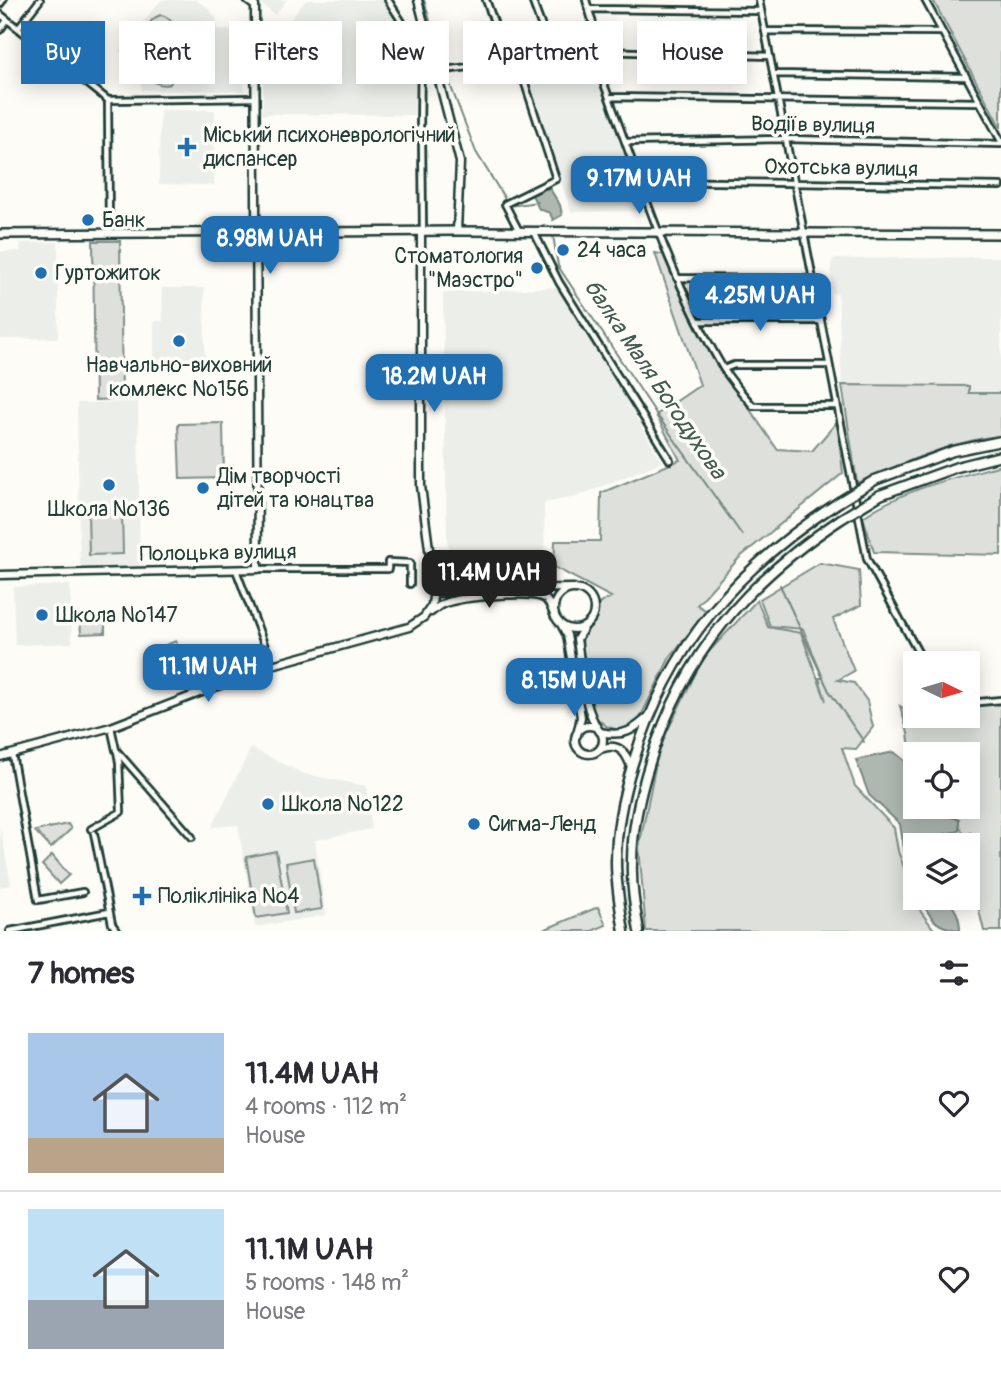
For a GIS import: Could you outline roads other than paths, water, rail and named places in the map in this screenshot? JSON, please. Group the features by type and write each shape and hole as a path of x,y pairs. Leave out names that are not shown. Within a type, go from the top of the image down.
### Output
{"main road":[{"path":"0,234 422,231 1001,234"},
{"path":"624,931 616,861 620,817 632,769 651,713 674,664 723,599 787,538 875,480 953,452 1001,441"},
{"path":"639,931 632,873 635,821 665,719 688,671 715,633 752,589 794,553 841,519 880,495 945,470 1001,456"}],"street":[{"path":"18,28 40,0"},
{"path":"247,0 255,6 258,569"},
{"path":"388,0 421,52 421,486 434,593 432,606 424,617"},
{"path":"418,0 423,21"},
{"path":"486,0 494,21"},
{"path":"532,0 540,21"},
{"path":"586,0 592,21"},
{"path":"759,0 867,559 917,651"},
{"path":"925,0 1001,143"},
{"path":"589,9 761,11"},
{"path":"0,15 108,100 255,98"},
{"path":"0,30 8,20"},
{"path":"765,31 942,33"},
{"path":"623,52 770,56"},
{"path":"773,74 966,77"},
{"path":"439,84 460,162 457,231"},
{"path":"519,231 505,204 556,179 525,84"},
{"path":"604,84 638,181 677,278 724,369 753,406 837,407"},
{"path":"609,97 980,102"},
{"path":"108,100 108,232"},
{"name":"Водіїв вулиця","path":"625,142 786,139 1001,143"},
{"name":"Охотська вулиця","path":"638,181 1001,186"},
{"path":"534,232 559,282 670,460"},
{"path":"677,278 812,279"},
{"path":"699,321 820,321"},
{"path":"724,369 734,365 829,365"},
{"name":"Полоцька вулиця","path":"0,575 236,569 388,569 388,562 410,563 410,584"},
{"path":"236,569 272,665"},
{"path":"434,593 574,588 587,593 594,605 592,619 577,639 589,712 603,740 600,749"},
{"path":"555,617 554,604 557,598 568,589 574,588"},
{"path":"0,757 111,727 272,665 409,627 442,603 525,595 542,597 548,601 567,635 582,717 577,735 578,747 584,753 593,754 607,746 621,749 632,769"},
{"path":"561,624 576,629 585,626"},
{"path":"980,702 1001,700"},
{"path":"577,735 580,730 588,727 615,735 630,732 651,713"},
{"path":"111,727 119,762 121,812 92,831 109,912 117,931"},
{"path":"117,750 192,837"},
{"path":"12,754 38,900 83,892"},
{"path":"10,931 109,912"}],"waterway":[{"name":"балка Маля Богодухова","path":"424,0 430,21"},
{"name":"балка Маля Богодухова","path":"449,82 476,152 505,199"},
{"name":"балка Маля Богодухова","path":"509,206 538,202"},
{"name":"балка Маля Богодухова","path":"553,235 558,266 655,412 742,535"},
{"name":"балка Маля Богодухова","path":"780,585 829,691 864,742"}],"place":[{"name":"Міський психоневрологічний диспансер","path":"187,147"},
{"name":"Банк","path":"88,220"},
{"name":"24 часа","path":"563,250"},
{"name":"Стоматология \"Маэстро\"","path":"537,268"},
{"name":"Гуртожиток","path":"41,273"},
{"name":"Навчально-виховний комлекс №156","path":"179,341"},
{"name":"Школа №136","path":"109,485"},
{"name":"Дім творчості дітей та юнацтва","path":"203,488"},
{"name":"Школа №147","path":"42,615"},
{"name":"Школа №122","path":"268,804"},
{"name":"Сигма-Ленд","path":"474,824"},
{"name":"Поліклініка №4","path":"142,896"}]}
